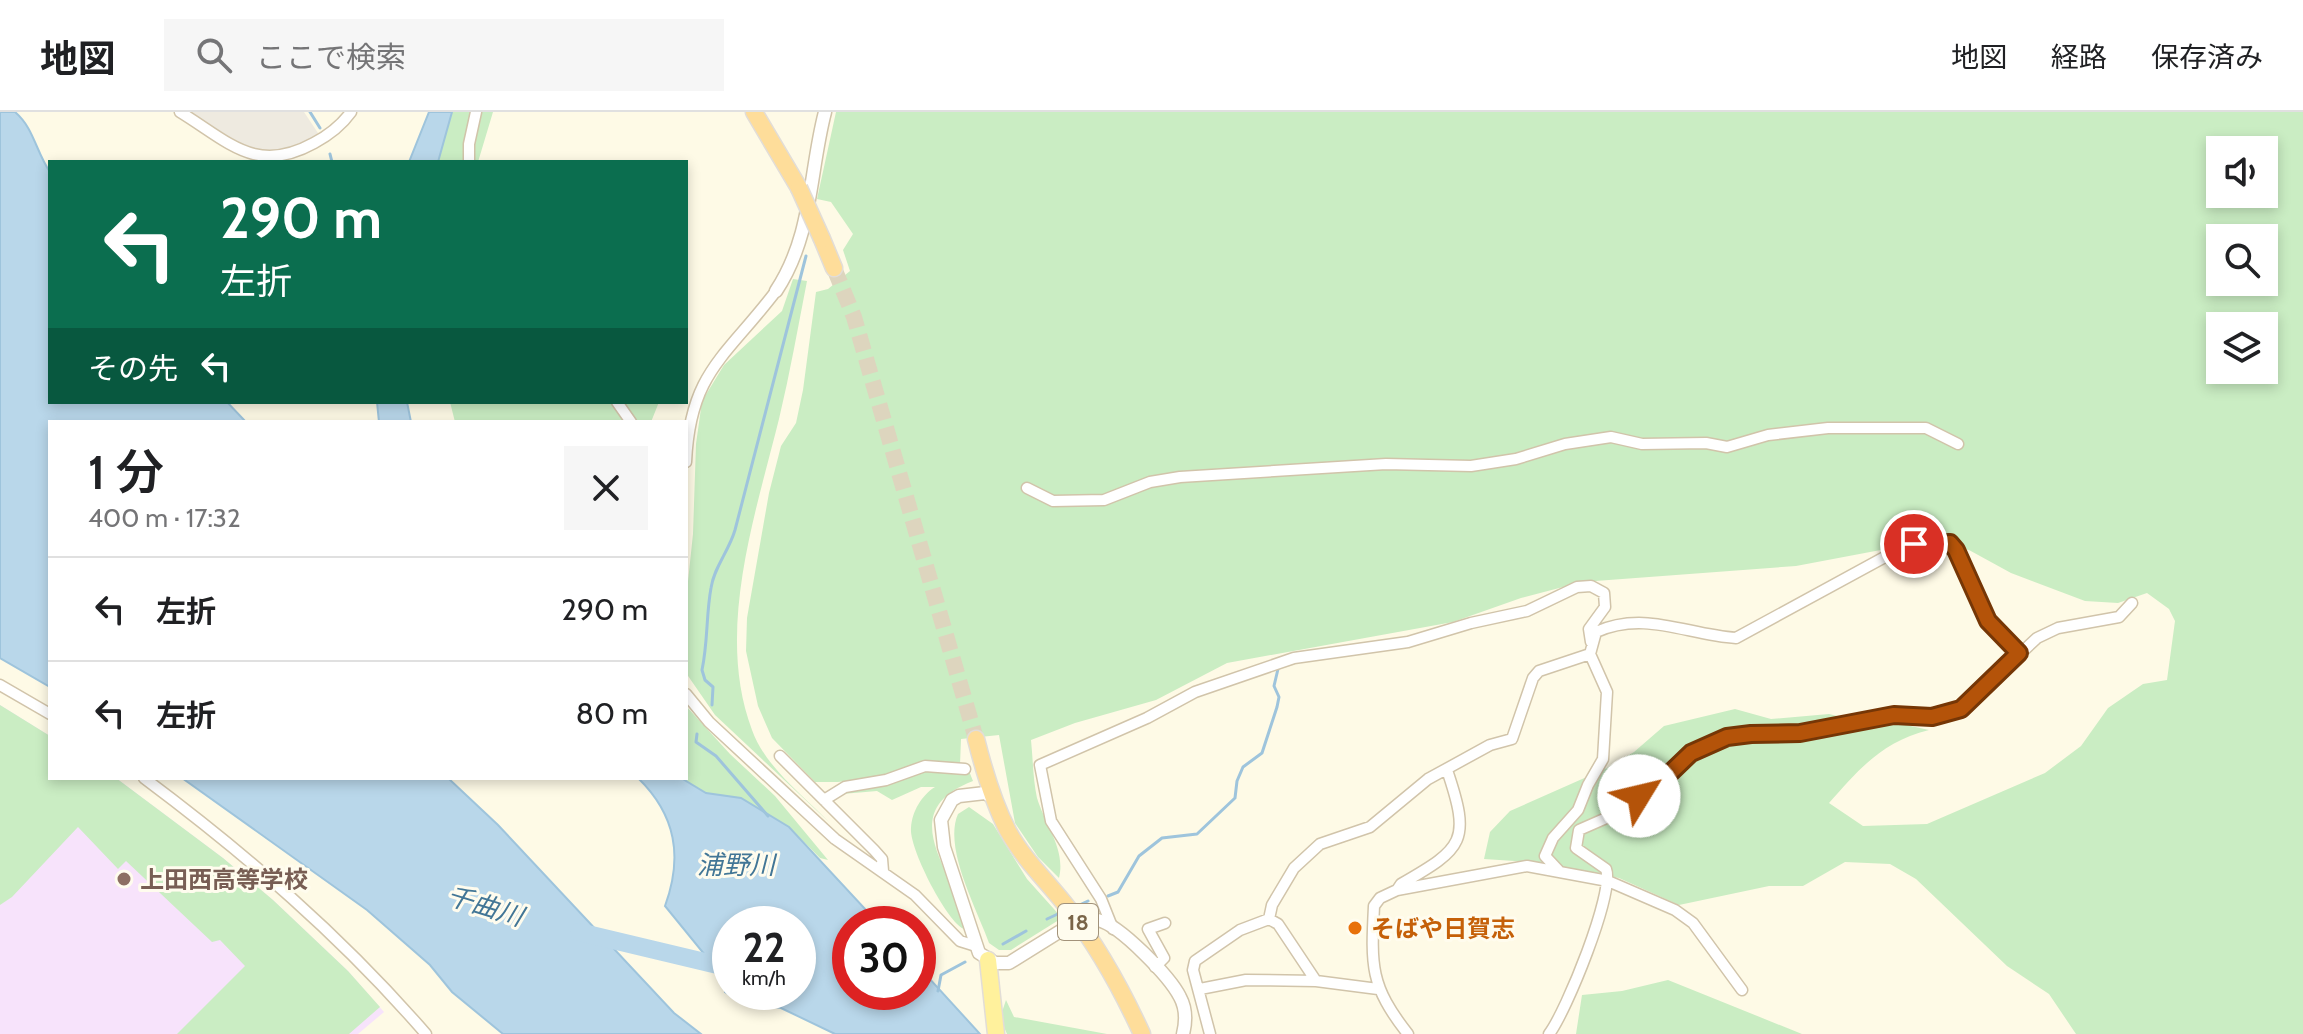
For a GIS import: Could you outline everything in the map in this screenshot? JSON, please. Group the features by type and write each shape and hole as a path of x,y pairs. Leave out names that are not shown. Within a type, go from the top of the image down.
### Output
{"highway":[{"path":"754,112 799,188 834,268"},
{"name":"18","path":"976,739 992,797 1015,842 1098,948 1142,1034"}],"main road":[{"path":"988,960 996,1034"}],"street":[{"path":"180,112 242,150 272,159 294,153 331,133 351,112"},
{"path":"469,160 476,112"},
{"path":"688,439 690,416 697,393 717,361 776,291 790,266 810,206 825,112"},
{"path":"1027,488 1053,501 1104,500 1150,482 1180,477 1386,464 1471,466 1507,461 1565,444 1611,437 1642,444 1706,443 1727,447 1796,431 1907,426 1936,431 1958,444"},
{"path":"1269,919 1272,905 1287,877 1320,844 1370,827 1428,779 1490,745 1515,736 1533,678 1539,671 1590,648 1596,632 1638,621 1736,638 1894,552 1914,544 1932,542 1950,543 1956,550 1988,621 2019,653"},
{"path":"1113,929 1101,899 1051,821 1040,765 1147,718 1195,692 1294,658 1408,642 1471,623 1527,611 1577,587 1591,586 1604,593 1605,607 1589,629 1590,648 1607,692 1606,741 1603,759 1578,810 1547,847 1545,856 1561,872"},
{"path":"1549,1034 1572,990 1605,898 1608,881 1606,869 1576,848 1579,830 1620,812 1666,777 1691,753 1738,735 1800,733 1894,715 1932,717 1946,714 1973,700 2037,638 2058,628 2119,617 2132,603"},
{"path":"0,685 48,713"},
{"path":"688,696 709,722 835,839 915,895 960,941 976,946"},
{"path":"780,756 882,859 883,871"},
{"path":"824,800 845,787 886,780 925,766 965,769"},
{"path":"967,794 983,777 984,770"},
{"path":"1397,890 1401,884 1437,863 1456,845 1460,834 1460,810 1447,770"},
{"path":"147,780 217,832 295,898 352,952 426,1034"},
{"path":"992,797 985,793 967,794 952,800 946,809 941,830 976,946 983,958 1003,964 1017,960 1067,927"},
{"path":"1408,1034 1388,1009 1378,989 1374,971 1374,906 1380,898 1397,890 1527,866 1608,881 1675,910 1693,923 1742,990"},
{"path":"1210,1034 1193,970 1195,961 1240,930 1269,919 1278,924 1316,981"},
{"path":"1085,921 1098,920 1129,939 1155,967 1180,996 1184,1012 1183,1034"},
{"path":"1155,967 1164,958 1148,929 1165,923"},
{"path":"1200,989 1246,980 1316,981 1378,989"}],"shaded area":[{"path":"187,112 304,112 318,133 294,151 255,152"},
{"name":"上田西高等学校","path":"0,705 48,735 48,780 119,780 223,858 273,900 348,971 384,1012 358,1034 0,1034"}],"green space":[{"path":"452,112 493,112 479,160 439,160"},
{"path":"836,112 2303,112 2303,1034 2076,1034 2049,994 2007,966 1916,879 1890,864 1845,862 1803,886 1769,886 1679,905 1619,878 1531,862 1484,859 1490,832 1510,811 1607,768 1634,752 1664,726 1735,709 1771,719 1829,714 1879,726 1897,723 1929,730 1885,749 1829,803 1863,826 1927,824 2045,773 2081,746 2108,708 2143,684 2167,680 2175,621 2169,609 2147,593 2118,603 2085,601 2011,573 1969,550 1923,542 1796,566 1582,582 1521,598 1453,622 1227,663 1156,700 1075,723 1031,740 1037,798 1060,857 1059,878 1038,857 1015,823 999,735 961,739 960,765 911,765 885,776 815,782 772,738 758,706 746,651 747,618 769,493 781,446 796,423 816,292 828,289 850,271 843,250 853,234 831,202 817,199"},
{"path":"793,279 807,281 783,402 750,534 738,614 737,654 742,692 758,744 776,769 830,823 715,715 688,676 688,581 696,444 702,401 724,365 782,311"},
{"path":"450,404 658,404 652,420 454,420"},
{"path":"0,705 48,735 48,780 119,780 223,858 273,900 348,971 380,1007 349,1034 177,1034 245,966 220,940 212,942 126,861 118,869 78,827 12,897 0,905"},
{"path":"688,708 730,754 775,796 828,860 820,858 789,827 741,798 706,793 684,780 688,780"},
{"path":"926,769 969,771 973,781 948,795 935,811 932,829 936,848 961,909 964,929 939,899 922,867 912,838 911,828 916,810 935,787 921,787 892,800 877,791 842,794"},
{"path":"969,807 993,824 1027,879 1062,918 1011,950 999,950 989,943 958,861 955,828 958,814"},
{"path":"1668,980 1802,1034 1576,1034 1582,995 1622,991"},
{"path":"1006,1000 1014,1017 1107,1034 1007,1034 1000,1018"}],"water":[{"path":"0,112 15,112 31,133 48,168 48,404 229,404 244,420 48,420 48,686 0,658"},
{"path":"429,112 452,112 439,160 410,160"},
{"path":"377,404 407,404 411,420 379,420"},
{"path":"185,780 450,780 498,825 674,1013 701,1034 503,1034 452,992 430,965 367,910"},
{"name":"浦野川","path":"640,780 684,780 706,793 741,798 789,827 862,906 832,906 832,1010 936,1010 936,986 980,1034 835,1034 785,1010 816,1010 816,906 712,906 712,964 665,906 674,871 668,822 651,792"}],"waterway":[{"path":"310,112 320,128"},
{"path":"330,154 332,160"},
{"path":"712,705 713,687 705,680 702,670 711,588 735,530 806,256"},
{"path":"1108,896 1118,892 1139,856 1162,838 1197,834 1235,798 1243,767 1262,753 1279,697 1274,686 1278,669"},
{"path":"697,734 696,742 716,756 768,816"},
{"path":"1073,908 1088,901"},
{"path":"1047,919 1062,912"},
{"path":"1003,944 1026,931"},
{"name":"千曲川","path":"579,932 712,964"},
{"path":"938,991 941,975 965,962"}],"tunnel":[{"path":"834,268 854,317 976,739"}],"place":[{"name":"上田西高等学校","path":"124,879"},
{"name":"そばや日賀志","path":"1355,928"}],"route":[{"path":"1639,796 1679,767 1691,753 1727,737 1800,733 1894,715 1932,717 1961,709 1973,700 2019,653 1988,621 1961,559 1950,543 1914,544"}]}
